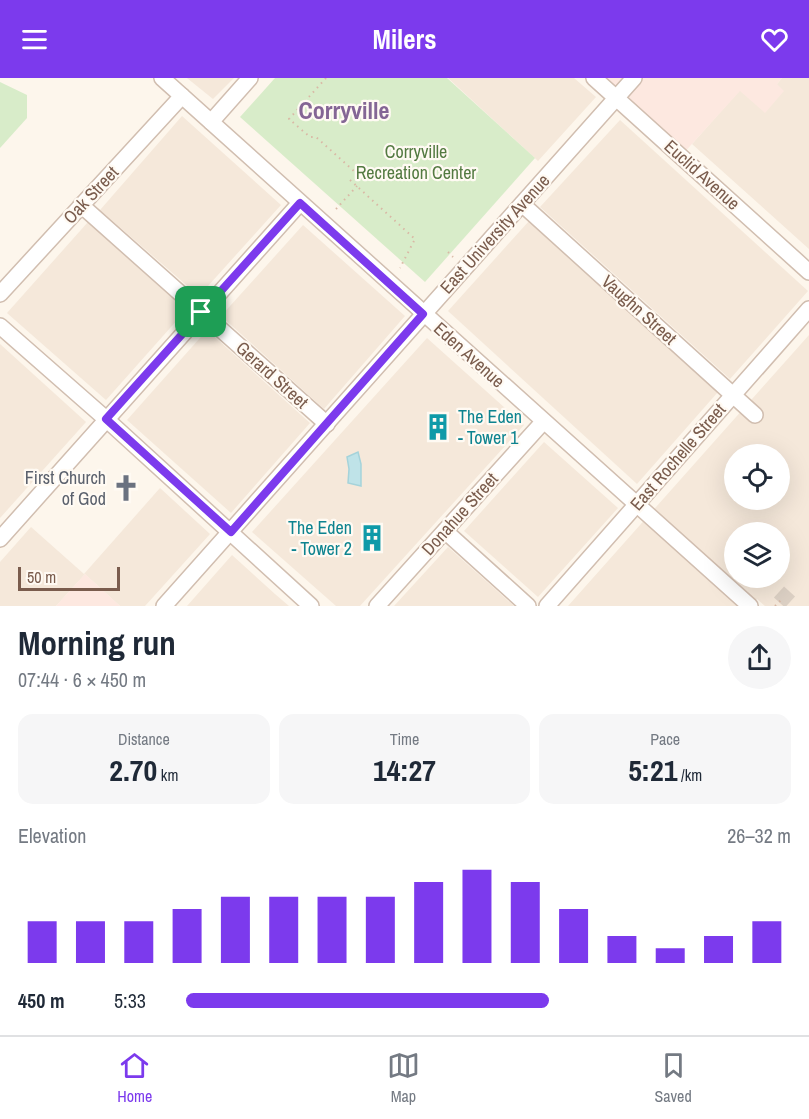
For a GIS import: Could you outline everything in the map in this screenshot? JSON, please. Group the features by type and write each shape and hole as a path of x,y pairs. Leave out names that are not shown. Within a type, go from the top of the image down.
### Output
{"street":[{"name":"Eden Avenue","path":"162,78 750,606"},
{"path":"211,122 250,78"},
{"name":"Euclid Avenue","path":"594,78 809,272"},
{"name":"East University Avenue","path":"164,606 634,78"},
{"name":"Oak Street","path":"0,294 182,96"},
{"path":"0,539 300,203"},
{"name":"Vaughn Street","path":"522,204 755,415"},
{"name":"Gerard Street","path":"81,205 327,424"},
{"name":"East Rochelle Street","path":"547,606 809,309"},
{"path":"0,326 106,419 311,606"},
{"name":"Donahue Street","path":"377,606 543,422"},
{"path":"445,531 528,606"}],"path":[{"path":"326,78 289,119 310,137 316,137 356,173"},
{"path":"307,89 312,93"},
{"path":"296,102 301,106"},
{"path":"350,180 415,238 400,268"},
{"path":"336,209 357,186"},
{"path":"412,236 416,231"},
{"path":"448,252 453,257"},
{"path":"776,606 781,600"}],"shaded area":[{"path":"187,78 234,78 213,99"},
{"path":"448,78 574,78 596,97 538,161"},
{"path":"594,78 782,78 777,84 784,91 765,113 740,91 681,156"},
{"path":"782,78 809,78 809,249 692,144 740,90 777,84"},
{"path":"182,116 281,205 199,296 100,210"},
{"path":"620,120 808,291 730,379 540,207"},
{"path":"529,221 718,392 637,484 448,311"},
{"path":"88,222 187,309 106,400 7,313"},
{"path":"303,225 405,316 324,409 221,316"},
{"path":"207,330 310,423 231,513 127,420"},
{"path":"809,335 809,606 765,606 757,599 751,606 568,606"},
{"path":"427,338 524,425 360,606 336,606 252,532"},
{"path":"0,344 86,422 0,518"},
{"path":"544,442 618,508 538,597 464,531"},
{"path":"160,488 210,534 145,606 120,606 85,574 56,606 0,606 0,562 31,527 84,574"},
{"path":"448,547 494,588 514,606 394,606"},
{"path":"232,555 275,594 289,606 187,606"},
{"path":"85,574 120,606 56,606"}],"green space":[{"name":"Corryville Recreation Center","path":"275,78 447,78 535,158 425,282 240,117"},
{"path":"0,82 27,95 27,118 0,148"}],"water":[{"path":"358,452 361,464 361,486 348,483 347,457"}],"tunnel":[{"path":"779,592 790,602"}],"place":[{"name":"The Eden - Tower 1","path":"438,427"},
{"name":"First Church of God","path":"126,488"},
{"name":"The Eden - Tower 2","path":"372,538"}],"district":[{"name":"Corryville","path":"344,111"}],"route":[{"path":"300,203 423,314 231,532 106,419 201,312 300,203"}]}
